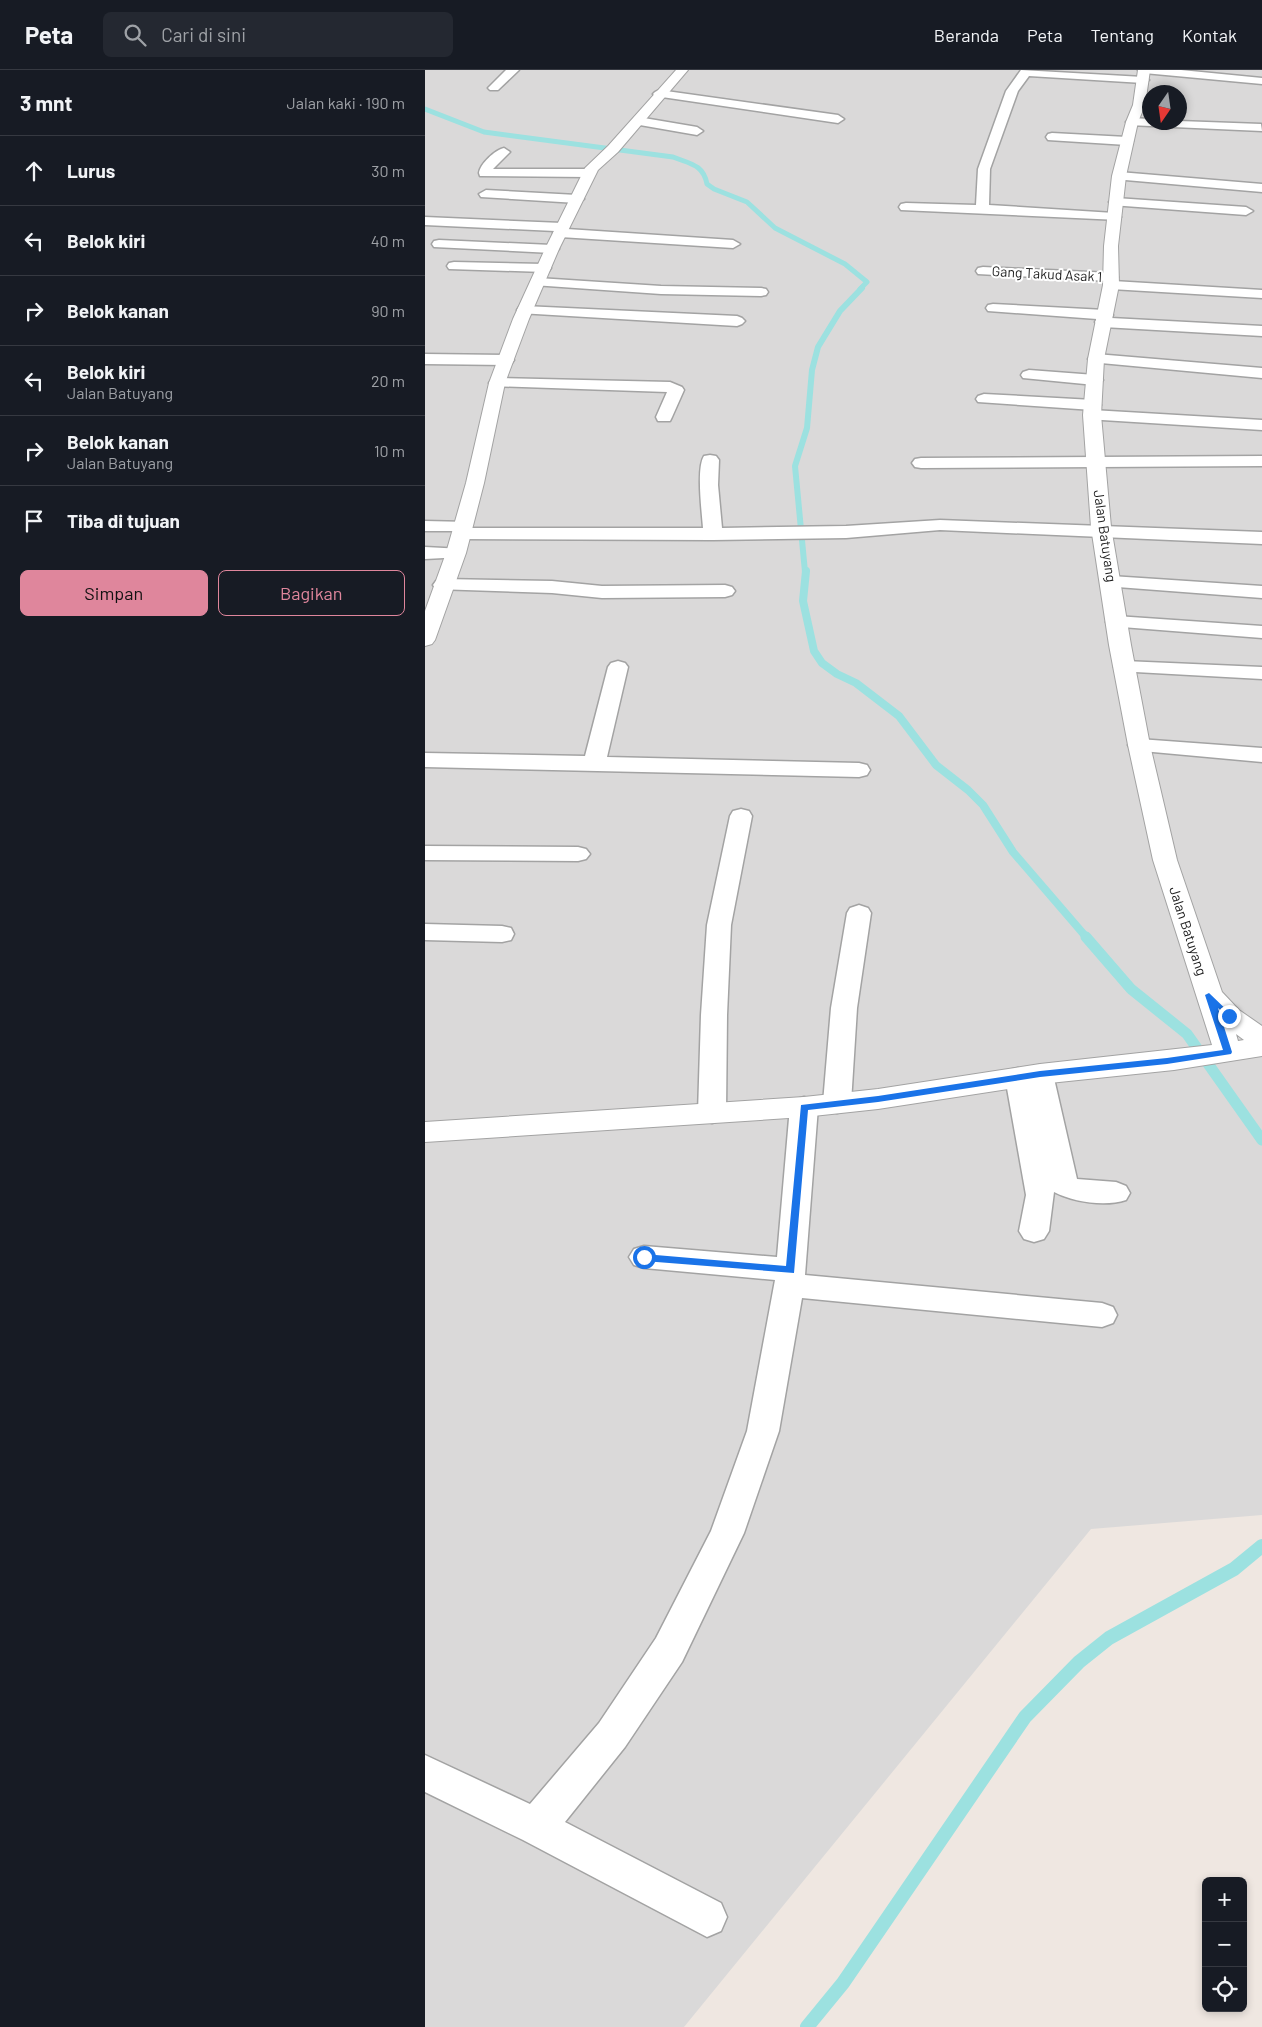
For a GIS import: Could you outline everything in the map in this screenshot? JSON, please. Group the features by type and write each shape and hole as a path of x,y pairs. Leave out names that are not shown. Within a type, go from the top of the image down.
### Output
{"street":[{"path":"494,88 513,70"},
{"path":"425,640 443,585 456,553 485,442 497,383 524,310 589,173 638,122 659,94 682,70"},
{"path":"983,209 984,169 1012,90 1026,71 1144,73 1262,81"},
{"name":"Jalan Batuyang","path":"1144,73 1140,111 1127,141 1119,176 1111,246 1111,281 1096,359 1093,410 1096,461 1102,532 1116,622 1139,745 1165,860 1209,995 1221,1053"},
{"path":"659,94 838,120"},
{"path":"1140,111 1261,128"},
{"path":"638,122 697,131"},
{"path":"1052,138 1127,141"},
{"path":"504,152 485,170 485,173 589,173"},
{"path":"1119,176 1262,188"},
{"path":"486,194 577,199"},
{"path":"906,207 1246,211"},
{"path":"425,221 733,244"},
{"path":"439,244 552,249"},
{"path":"454,266 661,290 761,292"},
{"name":"Gang Takud Asak 1","path":"983,270 1262,294"},
{"path":"993,308 1262,331"},
{"path":"524,310 737,320"},
{"path":"425,359 506,360"},
{"path":"1096,359 1262,372"},
{"path":"1029,375 1095,380"},
{"path":"497,383 670,387 676,390 664,417"},
{"path":"984,400 1262,425"},
{"path":"710,460 709,485 713,534"},
{"path":"921,463 1262,461"},
{"path":"425,526 462,530 713,534 872,531 940,525 1262,538"},
{"path":"425,553 456,553"},
{"path":"1111,582 1262,592"},
{"path":"443,585 552,587 602,592 725,591"},
{"path":"1116,622 1262,632"},
{"path":"1124,666 1262,673"},
{"path":"594,765 618,667"},
{"path":"1139,745 1262,756"},
{"path":"425,760 594,765 738,764 859,770"},
{"path":"713,1113 714,1015 719,925 741,816"},
{"path":"425,853 578,854"},
{"path":"837,1104 844,1008 859,913"},
{"path":"425,932 502,934"},
{"name":"Jalan Batuyang","path":"1209,995 1229,1016 1262,1040"},
{"path":"425,1132 837,1104 1029,1076 1174,1060 1262,1047"},
{"path":"1029,1076 1064,1185 1075,1189 1116,1193"},
{"path":"1029,1076 1040,1195 1034,1231"},
{"path":"536,1827 613,1735 669,1650 727,1533 763,1431 790,1278 804,1107"},
{"path":"644,1257 790,1278 1102,1315"},
{"path":"425,1773 536,1827 707,1916"}],"shaded area":[{"path":"425,70 1262,70 1262,1515 1091,1529 684,2027 425,2027"}],"waterway":[{"path":"425,109 484,132 673,157 690,163 702,172 707,184 714,189 747,202 775,228 845,264 867,282 860,289"},
{"path":"805,572 795,466 807,428 812,370 818,347 840,311 862,288"},
{"path":"806,571 803,601 814,651 822,663 837,674 856,683 899,716 936,765 968,790 983,805 1013,852 1087,938"},
{"path":"1086,937 1131,989 1187,1034 1262,1140"},
{"path":"807,2027 843,1983 1025,1717 1079,1662 1109,1638 1234,1569 1262,1546"}],"route":[{"path":"644,1257 790,1270 804,1107 878,1099 1040,1074 1167,1061 1228,1052 1209,995 1229,1016"}]}
